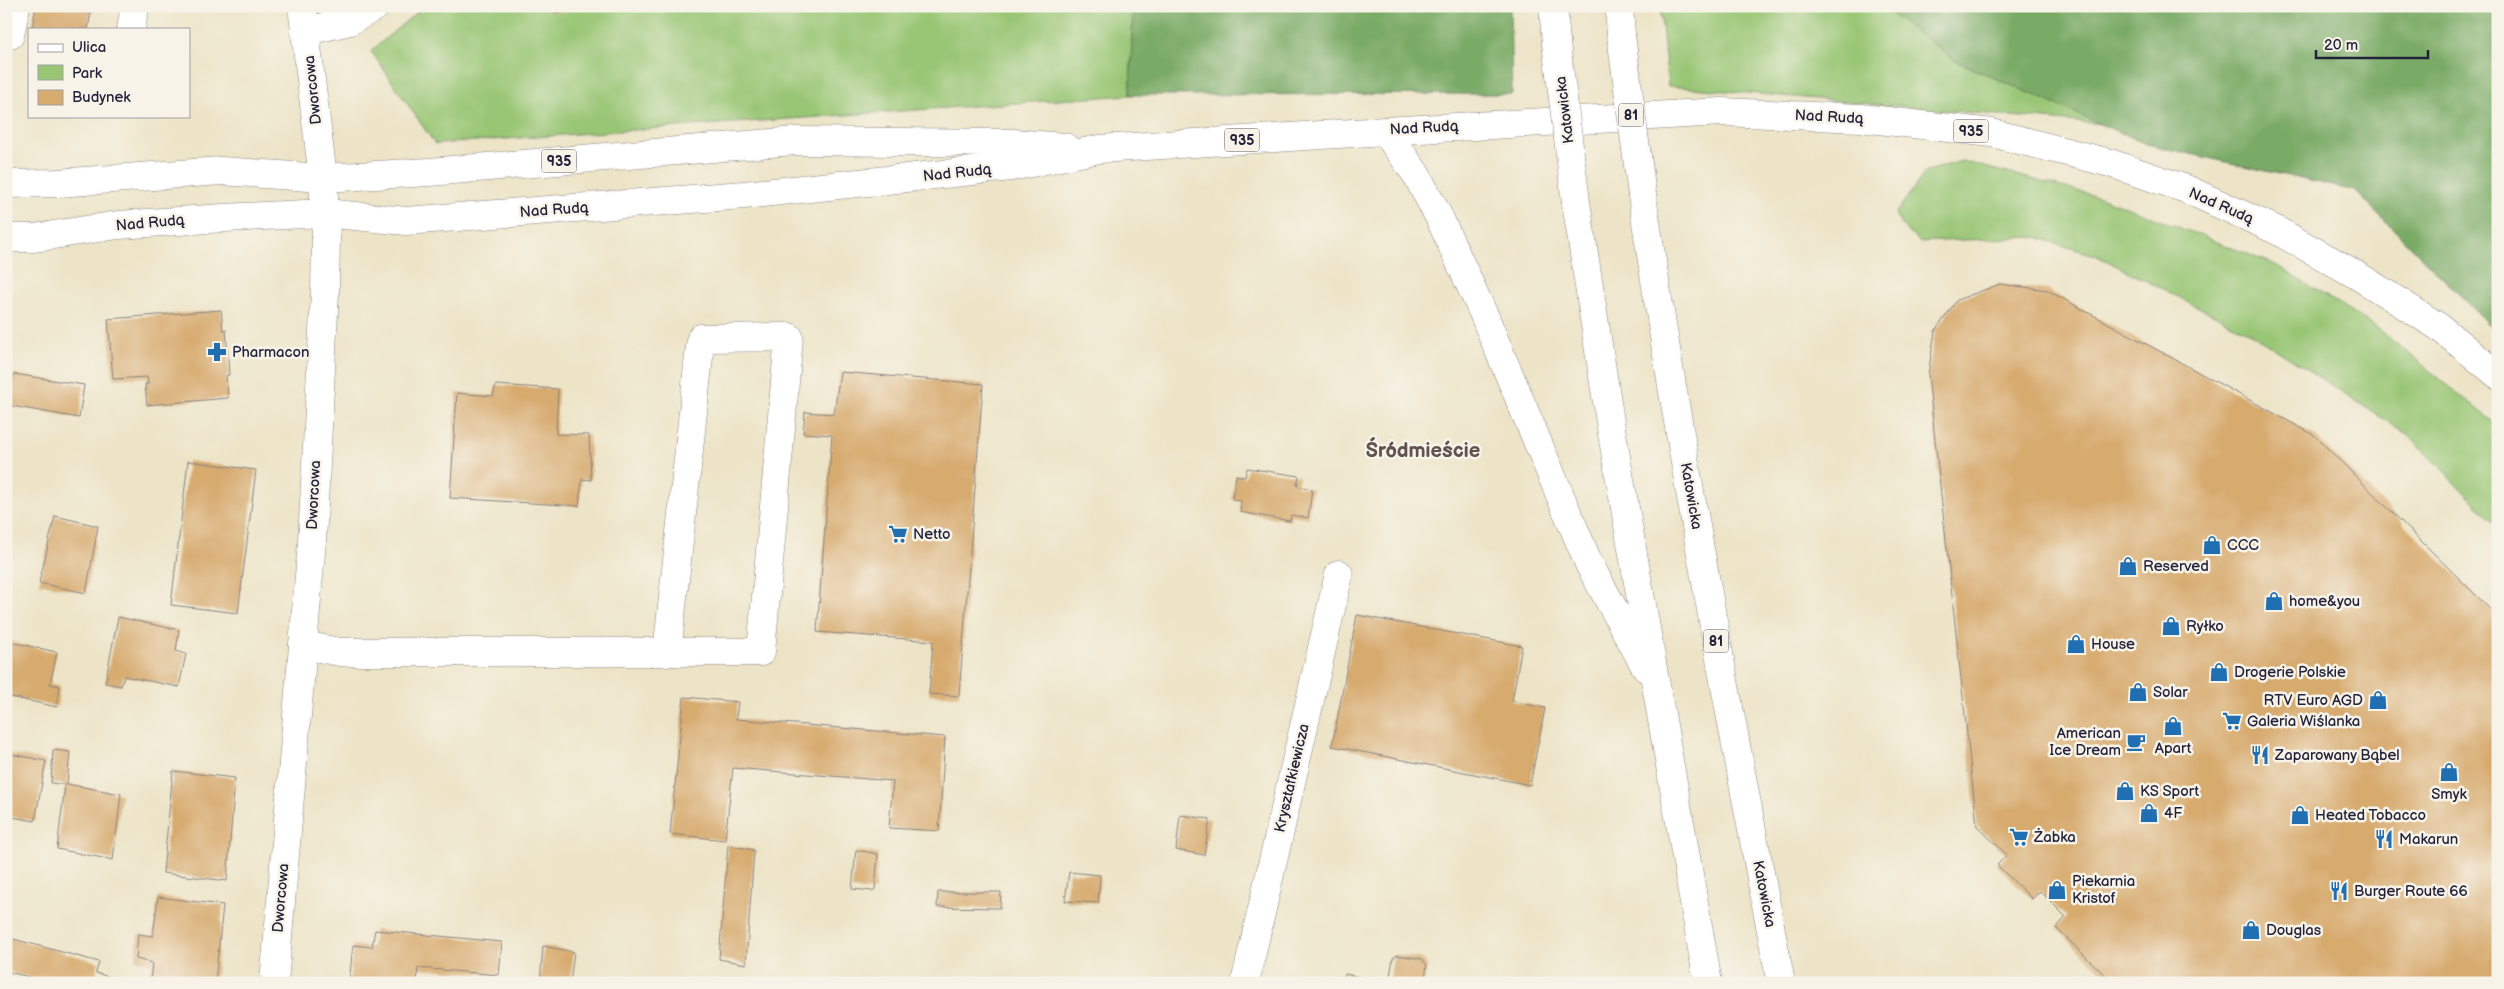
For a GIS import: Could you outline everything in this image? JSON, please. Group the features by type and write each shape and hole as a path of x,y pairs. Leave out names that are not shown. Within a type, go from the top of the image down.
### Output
{"main road":[{"path":"15,36 16,6"},
{"path":"131,28 135,6"},
{"path":"304,19 350,21 376,6"},
{"name":"Katowicka","path":"1553,6 1576,202 1611,428 1708,983"},
{"name":"Katowicka","path":"1619,6 1621,35 1642,195 1712,619 1781,983"},
{"name":"Dworcowa","path":"274,983 312,541 324,324 325,213 323,178 304,19"},
{"name":"Nad Rudą","path":"6,238 34,238 118,225 325,213 406,221 744,196 1011,167 1100,149 1385,130 1722,112 1861,118 1992,133 2110,162 2186,190 2276,230 2355,274 2439,326 2498,375"},
{"path":"1385,130 1416,174 1439,217 1484,315 1589,564 1657,687"},
{"name":"Nad Rudą","path":"6,184 57,183 221,171 323,178 439,172 795,142 1012,143 1100,149"},
{"path":"303,645 340,652 667,653 761,652 789,337 702,338 667,653"},
{"name":"Krysztafkiewicza","path":"1245,983 1339,574"}],"green space":[{"path":"424,6 765,6 769,10 821,6 1133,6 1130,95 435,144 371,51"},
{"path":"1133,6 1510,6 1512,94 1130,95"},
{"path":"1660,6 1881,6 1956,61 2102,124 1668,86"},
{"path":"1881,6 2498,6 2498,333 2355,191 2146,144 1956,61"},
{"path":"1962,161 2100,197 2274,264 2376,327 2498,426 2498,527 2410,436 2252,334 2097,256 2036,237 1919,242 1901,225 1895,214 1926,171"}],"building":[{"path":"36,6 92,6 88,28 32,28"},
{"path":"553,6 572,6 573,9 555,13"},
{"name":"Galeria Wiślanka","path":"2000,284 2047,290 2314,435 2498,617 2498,983 2113,983 2056,928 2066,917 2040,891 2032,899 1997,865 2007,855 1977,826 1928,375 1935,331 1957,300"},
{"path":"221,310 223,330 226,329 229,375 226,375 228,398 147,405 145,384 148,384 147,377 113,379 108,319"},
{"name":"Netto","path":"840,372 983,384 959,696 929,694 933,641 817,632 832,435 803,433 805,412 834,414"},
{"path":"14,374 84,385 79,418 6,405"},
{"path":"496,385 558,389 556,434 589,435 591,480 582,479 579,506 450,498 457,393 493,396"},
{"path":"188,461 256,470 238,613 171,605"},
{"path":"1247,468 1299,476 1297,486 1312,489 1308,518 1291,515 1290,521 1240,512 1241,501 1232,499 1236,475 1245,477"},
{"path":"55,516 98,526 86,593 39,583"},
{"path":"1357,615 1522,646 1512,701 1545,708 1530,785 1332,746"},
{"path":"118,617 179,630 176,651 186,654 179,687 124,676 121,686 105,683"},
{"path":"6,641 57,652 50,684 60,686 57,707 6,696"},
{"path":"684,697 738,702 736,719 945,737 939,831 889,828 893,781 733,768 725,840 670,834"},
{"path":"53,750 70,752 67,784 121,794 113,860 57,849 65,785 51,783"},
{"path":"6,753 46,761 35,821 6,816"},
{"path":"173,771 235,778 227,881 163,873"},
{"path":"1180,815 1210,819 1204,855 1176,850"},
{"path":"728,845 754,850 746,964 719,959"},
{"path":"856,850 878,854 875,889 873,891 852,889"},
{"path":"1069,872 1100,875 1098,903 1065,901"},
{"path":"938,892 1001,892 1000,908 937,907"},
{"path":"158,897 223,905 215,983 150,983 152,963 136,959 138,934 153,936"},
{"path":"375,930 502,942 499,975 418,968 417,983 349,983 353,945 372,947"},
{"path":"6,937 99,962 96,973 129,983 51,983 6,971"},
{"path":"543,946 574,952 570,983 540,983"},
{"path":"1397,955 1422,959 1427,965 1424,983 1389,983 1393,958"},
{"path":"1345,974 1374,980 1374,983 1344,983"}],"place":[{"name":"Pharmacon","path":"217,352"},
{"name":"Netto","path":"898,534"},
{"name":"CCC","path":"2212,545"},
{"name":"Reserved","path":"2128,566"},
{"name":"home&you","path":"2274,601"},
{"name":"Ryłko","path":"2171,626"},
{"name":"House","path":"2076,644"},
{"name":"Drogerie Polskie","path":"2219,672"},
{"name":"Solar","path":"2138,692"},
{"name":"RTV Euro AGD","path":"2378,700"},
{"name":"Galeria Wiślanka","path":"2232,721"},
{"name":"Apart","path":"2173,726"},
{"name":"American Ice Dream","path":"2136,742"},
{"name":"Zaparowany Bąbel","path":"2260,755"},
{"name":"Smyk","path":"2449,772"},
{"name":"KS Sport","path":"2125,791"},
{"name":"4F","path":"2149,813"},
{"name":"Heated Tobacco","path":"2300,815"},
{"name":"Żabka","path":"2019,837"},
{"name":"Makarun","path":"2384,839"},
{"name":"Piekarnia Kristof","path":"2057,890"},
{"name":"Burger Route 66","path":"2339,891"},
{"name":"Douglas","path":"2251,930"}],"district":[{"name":"Śródmieście","path":"1423,451"}]}
